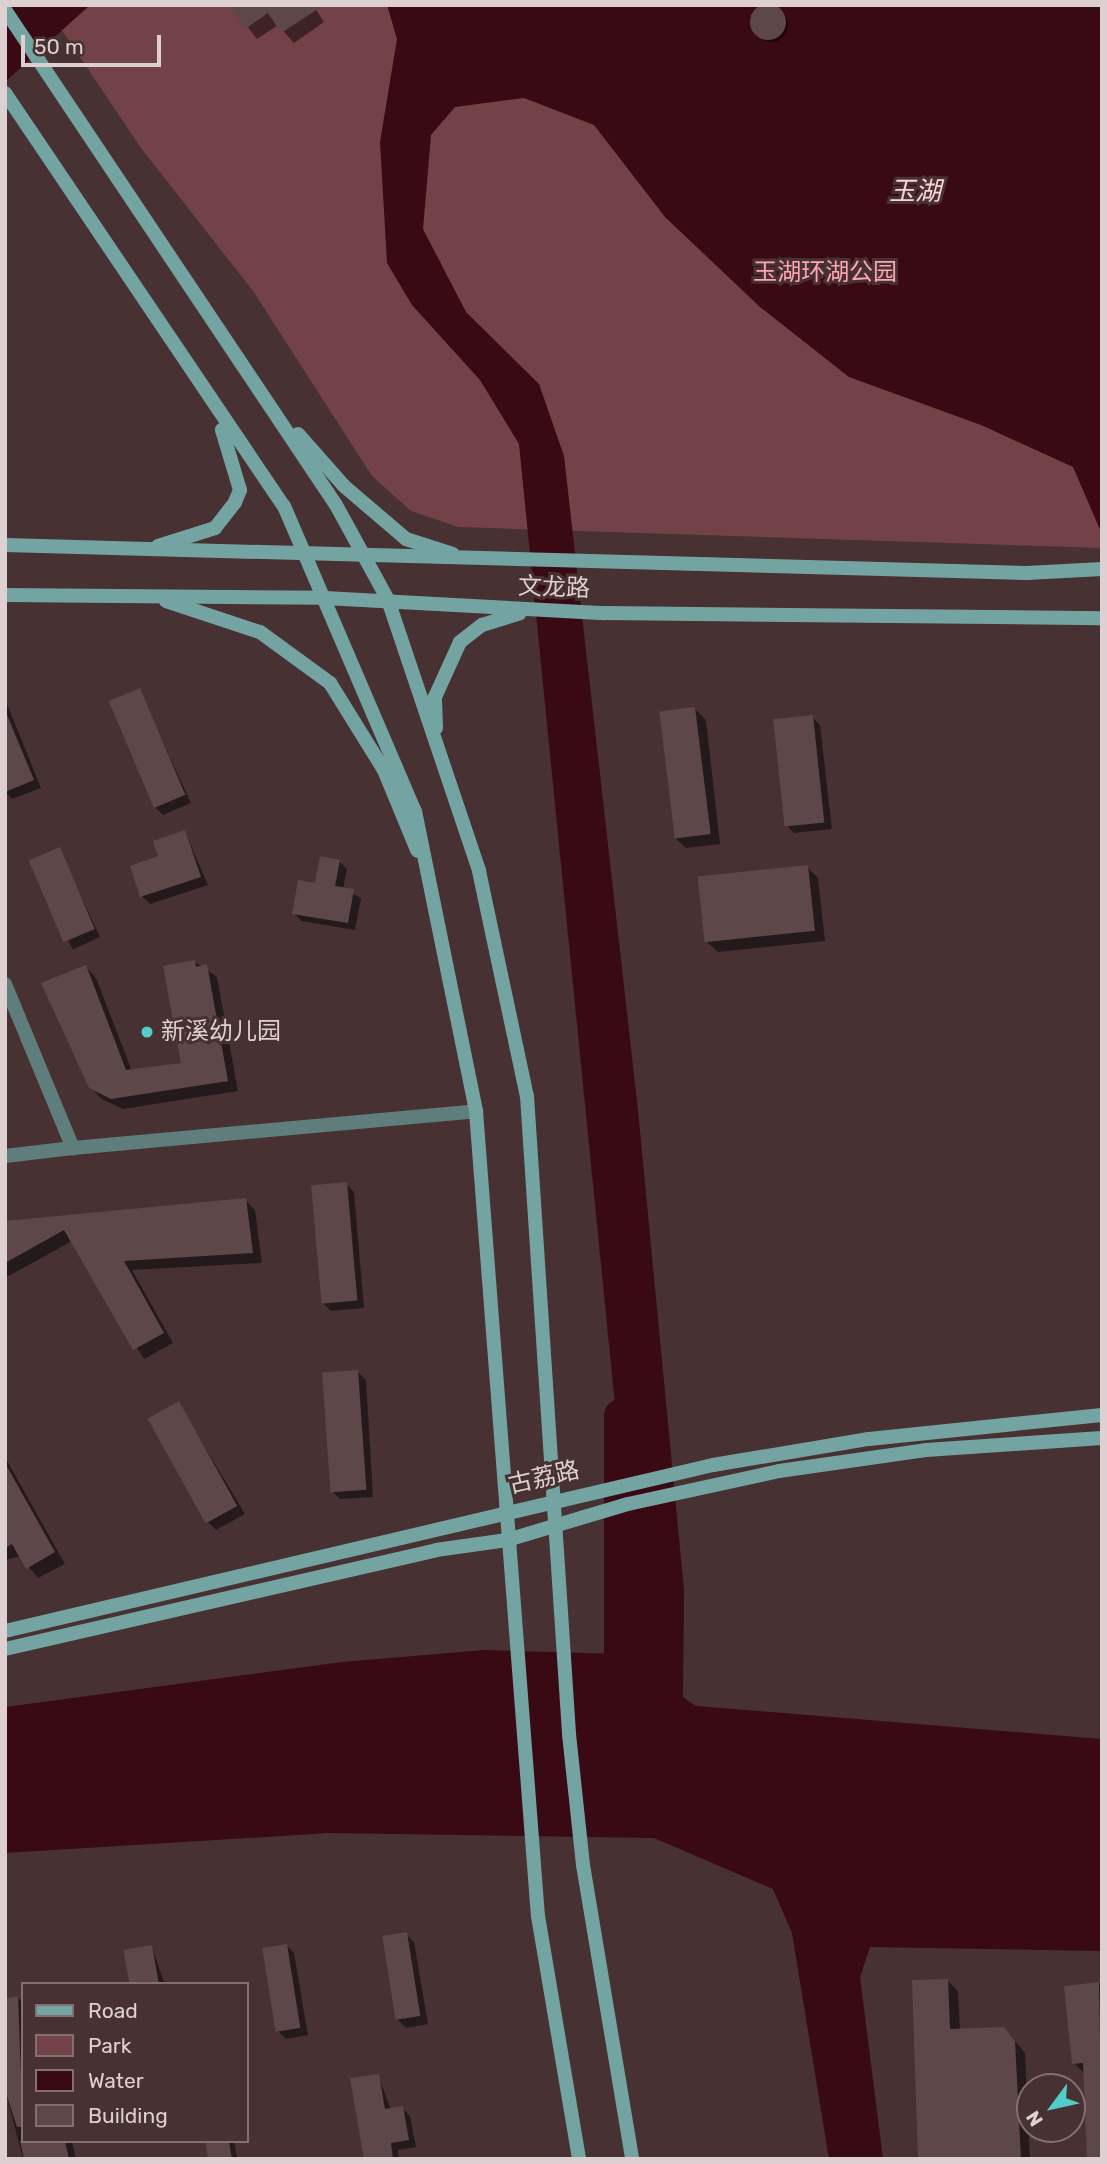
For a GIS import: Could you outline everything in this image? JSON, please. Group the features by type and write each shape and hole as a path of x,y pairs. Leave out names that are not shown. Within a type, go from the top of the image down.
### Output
{"main road":[{"path":"5,10 258,387 388,600 479,871 527,1096 559,1625 581,1849 632,2159"},
{"path":"5,93 284,506 415,811 476,1111 506,1511 510,1608 538,1916 579,2159"},
{"path":"134,551 215,528 240,490 231,445 156,316"},
{"path":"258,387 344,486 406,538 467,559"},
{"name":"文龙路","path":"5,545 467,559 1102,569"},
{"name":"文龙路","path":"5,595 325,598 531,610 1102,618"},
{"path":"151,596 260,632 330,683 384,770 429,878"},
{"path":"436,743 435,697 460,642 482,625 531,610"},
{"name":"古荔路","path":"5,1632 551,1499 869,1438 1102,1415"},
{"name":"古荔路","path":"5,1649 507,1540 628,1504 779,1471 926,1450 1102,1438"}],"street":[{"path":"5,984 73,1148"},
{"path":"5,1156 476,1111"}],"green space":[{"name":"玉湖环湖公园","path":"45,5 1102,5 1102,548 458,527 411,511 372,476 253,291 141,148"}],"water":[{"path":"5,5 90,5 5,82"},
{"name":"玉湖","path":"387,5 762,5 751,15 751,27 768,40 785,26 773,5 1102,5 1102,534 1073,467 981,425 849,377 760,307 665,217 594,125 524,98 455,107 431,135 423,229 466,312 539,384 564,456 638,1110 684,1590 683,1697 696,1706 1102,1739 1102,1951 870,1947 860,1977 883,2159 829,2159 792,1933 773,1889 654,1838 329,1833 5,1853 5,1707 342,1662 484,1650 618,1654 635,1605 519,444 480,380 412,305 387,263 380,142 397,39"}],"building":[{"path":"768,4 780,10 786,22 780,34 768,40 756,34 750,22 756,10"},
{"path":"229,5 324,5 281,33 268,13 245,29"},
{"path":"140,688 185,795 154,808 109,701"},
{"path":"695,707 711,834 675,838 659,711"},
{"path":"5,710 34,780 5,792"},
{"path":"813,715 824,822 785,827 773,719"},
{"path":"185,830 201,877 140,897 130,866 158,856 153,841"},
{"path":"60,847 95,929 63,942 29,860"},
{"path":"320,856 340,860 335,886 354,889 348,923 292,914 298,880 315,883"},
{"path":"808,865 815,931 705,942 698,877"},
{"path":"195,960 196,967 207,964 228,1081 111,1099 89,1088 41,983 86,965 126,1070 181,1063 163,966"},
{"path":"347,1182 357,1301 322,1304 311,1185"},
{"path":"246,1198 253,1253 124,1261 164,1333 133,1350 64,1230 5,1263 5,1221"},
{"path":"358,1370 366,1490 330,1492 322,1373"},
{"path":"179,1401 237,1506 206,1523 148,1418"},
{"path":"5,1463 55,1552 26,1569 12,1544 5,1548"},
{"path":"407,1932 420,2016 396,2020 382,1936"},
{"path":"287,1944 300,2028 276,2032 262,1948"},
{"path":"152,1945 159,1982 129,1982 123,1950"},
{"path":"948,1979 950,2029 1004,2027 1015,2041 1016,2143 1020,2143 1021,2159 918,2159 912,1980"},
{"path":"1099,1982 1102,2159 1087,2159 1086,2073 1083,2073 1083,2063 1072,2064 1064,1986"},
{"path":"18,1996 21,2127 17,2127 5,2090 5,1999"},
{"path":"379,2074 385,2109 403,2106 409,2140 391,2143 393,2159 364,2159 350,2078"},
{"path":"20,2141 65,2143 69,2159 24,2159"},
{"path":"205,2143 229,2143 232,2159 208,2159"}],"waterway":[{"path":"620,1415 620,1693"}],"place":[{"name":"新溪幼儿园","path":"147,1032"}]}
